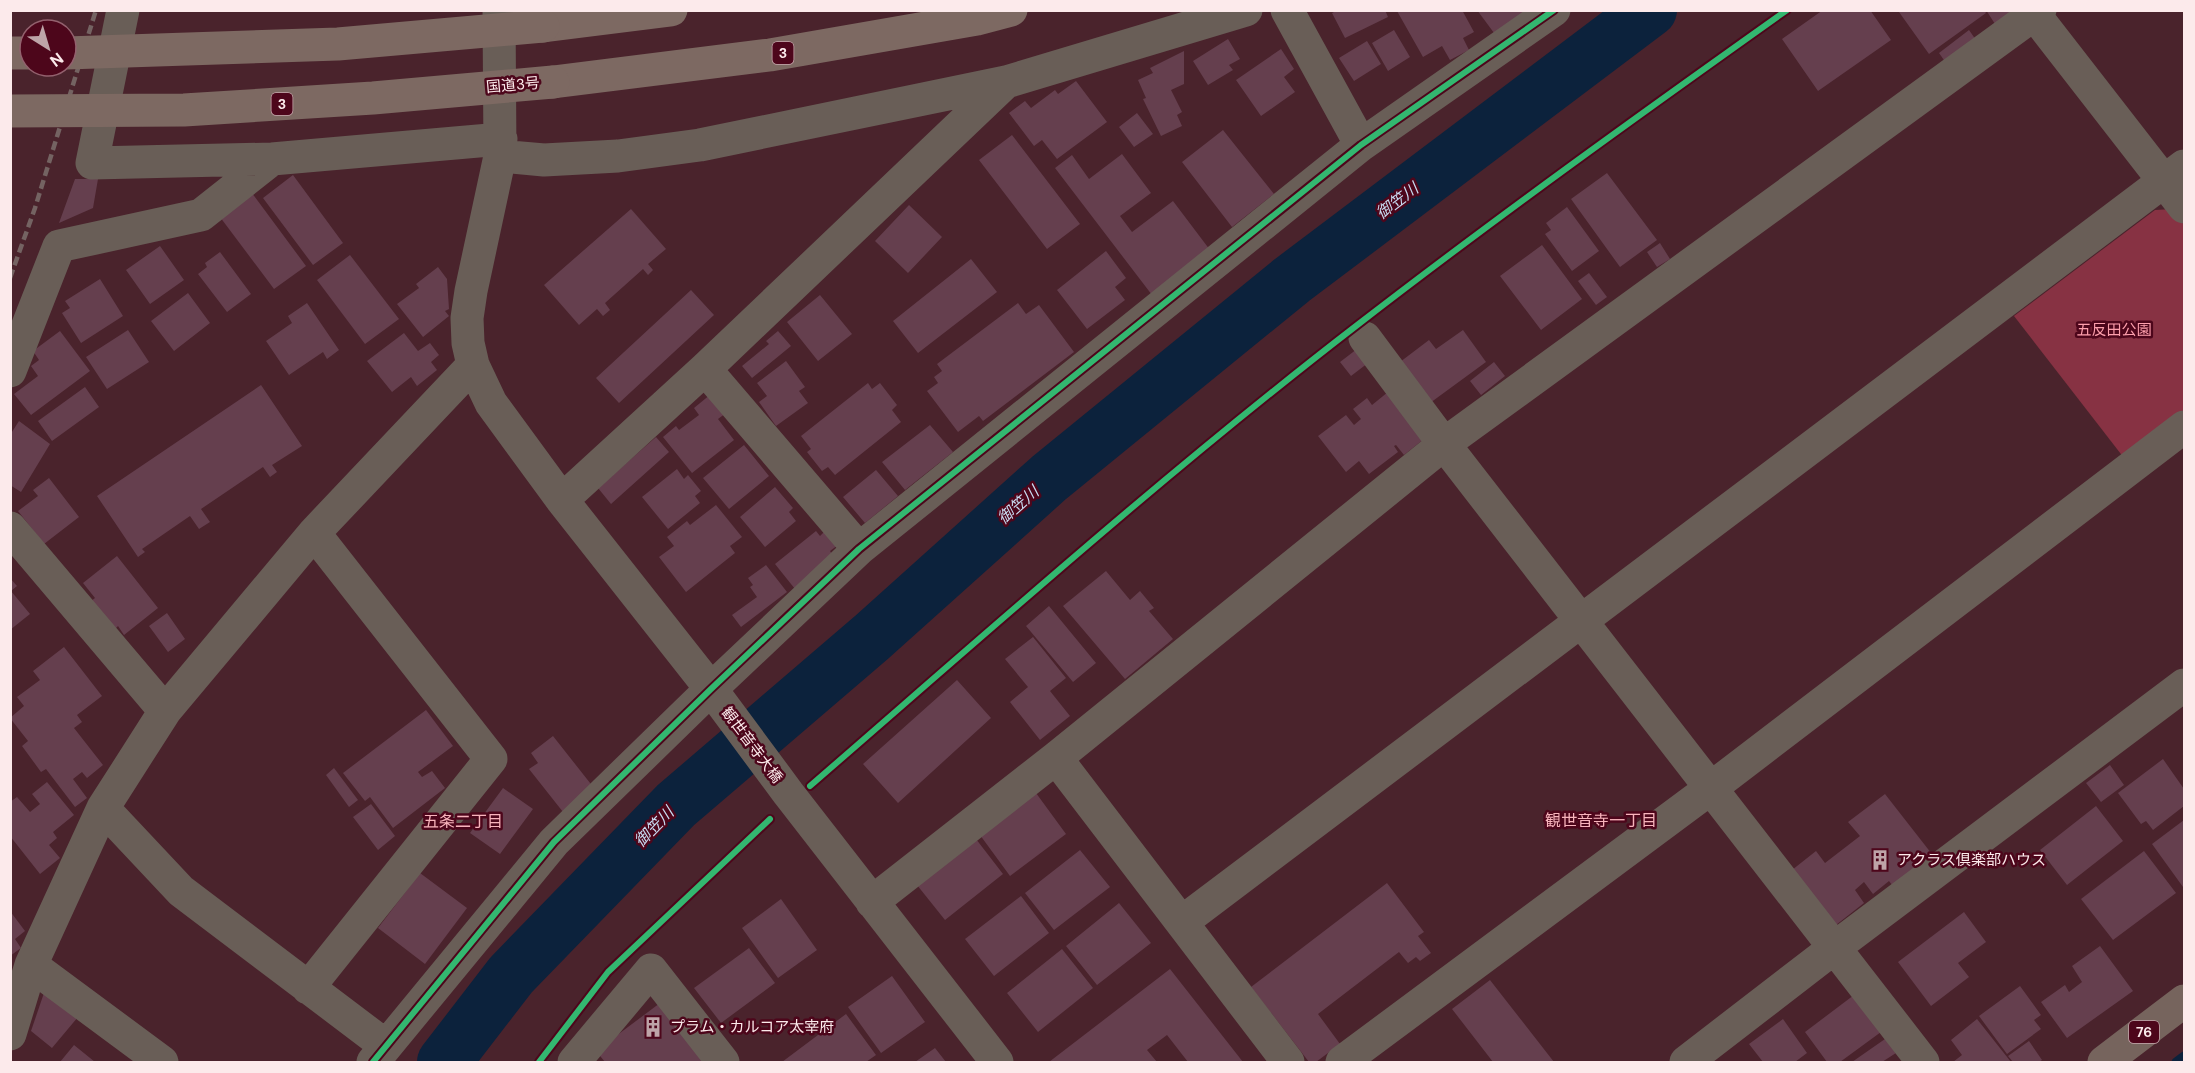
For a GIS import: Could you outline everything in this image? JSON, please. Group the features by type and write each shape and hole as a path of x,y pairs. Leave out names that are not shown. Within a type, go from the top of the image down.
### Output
{"highway":[{"path":"78,53 338,44 543,26 671,10"},
{"name":"国道3号","path":"10,111 184,110 373,98 553,82 770,56 977,19 1011,10"}],"main road":[{"name":"76","path":"2104,1062 2184,1001"}],"street":[{"path":"123,10 92,163 272,159 501,148 544,160 618,156 700,145 1006,82 1246,10"},
{"name":"観世音寺大橋","path":"499,10 501,148 467,318 468,343 473,365 490,403 562,500 714,693 788,793 997,1062"},
{"path":"1287,10 1361,145"},
{"path":"103,808 182,891 308,988 380,1054 554,842 714,693 859,549 1361,145 1554,10"},
{"path":"872,902 1056,758 1444,444 2035,12 2174,173 2184,207"},
{"path":"562,500 705,369 1006,82"},
{"path":"10,371 59,246 201,215 272,159"},
{"path":"1182,922 2174,173"},
{"path":"1365,338 1444,444 1923,1062"},
{"path":"10,1034 31,965 103,808 165,711 314,533 473,365"},
{"path":"705,369 859,549"},
{"path":"1342,1062 1711,788 2184,428"},
{"path":"10,528 165,711"},
{"path":"308,988 491,759 314,533"},
{"path":"1686,1062 1834,948 2184,686"},
{"path":"1056,758 1288,1062"},
{"path":"31,965 162,1062"},
{"path":"574,1062 651,970 723,1062"}],"green space":[{"name":"五反田公園","path":"2173,209 2184,225 2184,412 2124,458 2014,316 2155,210"}],"building":[{"path":"1338,10 1385,10 1388,17 1345,38 1332,13"},
{"path":"1462,10 1474,32 1463,38 1469,50 1450,60 1442,46 1423,57 1397,11"},
{"path":"1477,10 1533,10 1497,37"},
{"path":"1823,10 1870,10 1891,40 1818,91 1782,39"},
{"path":"1901,10 1984,10 1986,13 1929,54 1899,12"},
{"path":"1986,10 2016,10 1995,24"},
{"path":"1394,30 1410,57 1388,71 1372,43"},
{"path":"1969,30 1976,40 1946,63 1939,53"},
{"path":"1228,39 1240,59 1229,65 1233,70 1208,85 1193,61"},
{"path":"1367,41 1381,64 1354,81 1339,58"},
{"path":"1281,49 1294,69 1284,77 1295,92 1261,116 1236,80"},
{"path":"1184,51 1184,84 1171,90 1182,112 1177,115 1182,126 1161,136 1143,99 1146,98 1138,80 1153,73 1150,68"},
{"path":"1076,81 1107,122 1057,159 1042,140 1034,146 1009,113 1025,101 1031,108 1055,90 1058,94"},
{"path":"1137,113 1153,134 1134,147 1119,127"},
{"path":"1223,130 1274,194 1232,227 1182,162"},
{"path":"1012,135 1080,224 1047,249 979,160"},
{"path":"1122,154 1151,193 1120,216 1132,232 1173,201 1210,250 1152,295 1055,168 1072,155 1089,179"},
{"path":"1607,173 1657,240 1620,267 1571,199"},
{"path":"293,175 343,243 313,265 263,198"},
{"path":"75,179 98,179 93,208 59,223"},
{"path":"252,193 306,266 274,289 220,217"},
{"path":"909,205 942,237 908,273 875,241"},
{"path":"1567,207 1599,251 1572,271 1545,234 1551,230 1546,223"},
{"path":"631,209 666,249 648,264 653,270 648,275 643,269 605,303 610,310 603,316 597,309 579,325 544,285"},
{"path":"1660,243 1670,259 1657,267 1647,252"},
{"path":"1542,245 1582,299 1541,330 1500,276"},
{"path":"160,246 184,280 150,304 126,270"},
{"path":"1106,251 1126,278 1115,287 1125,300 1087,329 1057,290"},
{"path":"220,252 251,294 227,312 198,274 207,267 205,263"},
{"path":"350,255 399,319 365,344 317,280"},
{"path":"971,259 997,292 918,353 893,321"},
{"path":"438,267 447,279 449,309 445,311 449,316 423,337 397,304 419,288 416,284"},
{"path":"1589,273 1607,297 1596,305 1578,281"},
{"path":"100,279 123,316 81,343 62,313 70,308 65,301"},
{"path":"691,290 714,315 619,403 596,378"},
{"path":"188,293 210,323 174,351 151,321"},
{"path":"820,295 852,334 818,361 787,322"},
{"path":"307,303 339,350 327,359 323,352 289,375 266,341 292,323 288,316"},
{"path":"1018,303 1026,314 1039,305 1074,352 983,421 979,416 958,432 927,391 938,383 934,377 942,371 937,364"},
{"path":"128,330 149,362 107,389 86,357"},
{"path":"1463,330 1486,362 1430,403 1400,362 1429,340 1436,349"},
{"path":"60,331 90,371 31,415 14,394 38,376 31,366 39,360 33,351"},
{"path":"778,331 791,346 752,378 742,366 769,344 766,341"},
{"path":"404,333 418,351 430,343 439,355 431,362 437,370 417,386 411,377 392,392 367,361"},
{"path":"1357,349 1368,363 1351,376 1340,362"},
{"path":"786,361 805,387 799,391 808,403 776,426 759,402 767,396 757,383"},
{"path":"1494,362 1505,376 1481,395 1470,381"},
{"path":"868,383 872,389 880,383 897,405 892,410 901,422 835,475 828,467 822,471 807,452 811,449 801,436"},
{"path":"261,385 302,446 272,465 277,472 270,477 263,467 201,509 210,522 199,529 190,516 142,549 145,552 138,557 97,496"},
{"path":"85,387 99,407 52,441 38,421"},
{"path":"1388,392 1429,435 1404,455 1396,445 1394,446 1398,452 1369,474 1359,461 1346,472 1318,436 1346,415 1354,425 1361,419 1353,409 1367,398 1372,405"},
{"path":"711,394 726,413 718,419 734,440 692,473 663,437 676,426 679,430 699,415 694,408"},
{"path":"19,421 50,444 21,492 10,485 10,435"},
{"path":"930,425 953,452 905,490 882,462"},
{"path":"656,437 669,452 611,504 598,488"},
{"path":"744,445 769,476 729,509 703,478"},
{"path":"677,469 684,479 688,475 701,491 695,496 700,503 668,529 642,497"},
{"path":"876,470 898,496 865,523 843,497"},
{"path":"49,478 79,517 44,544 18,511 38,496 33,490"},
{"path":"775,487 793,508 789,512 796,521 765,547 740,517"},
{"path":"716,505 742,537 730,546 735,553 686,592 659,557 674,546 667,537 687,521 690,525"},
{"path":"826,530 838,545 830,551 834,557 795,589 775,564 816,531 820,536"},
{"path":"117,556 158,608 124,635 118,626 114,630 91,601 95,598 83,583"},
{"path":"766,565 787,592 741,627 732,615 757,597 750,587 753,585 748,578"},
{"path":"1106,571 1130,600 1140,591 1154,608 1149,611 1173,639 1125,679 1063,606"},
{"path":"10,578 17,586 11,591 30,614 10,630"},
{"path":"1049,606 1096,663 1073,682 1026,626"},
{"path":"167,613 185,639 168,652 149,626"},
{"path":"1033,637 1066,678 1050,691 1070,716 1040,740 1010,702 1028,687 1005,659"},
{"path":"64,647 102,696 77,715 82,722 74,728 103,765 87,778 82,772 73,779 87,798 75,807 46,769 41,772 22,746 28,741 10,718 24,706 17,697 40,680 33,671"},
{"path":"957,680 991,718 898,803 863,764"},
{"path":"426,710 453,746 418,772 422,777 432,771 445,788 393,828 370,797 365,801 343,773"},
{"path":"553,736 594,788 563,812 529,769 538,763 531,753"},
{"path":"2163,759 2184,789 2184,806 2153,830 2146,821 2141,824 2118,793"},
{"path":"2110,765 2124,785 2101,802 2086,783"},
{"path":"334,768 358,800 349,807 326,775"},
{"path":"47,782 74,815 53,832 57,838 49,845 60,858 40,874 10,836 10,802 17,797 30,812 40,804 32,794"},
{"path":"503,788 533,809 500,854 470,833"},
{"path":"1036,793 1066,834 1010,876 980,835"},
{"name":"アクラス倶楽部ハウス","path":"1885,794 1935,858 1895,889 1889,881 1873,894 1864,882 1855,890 1864,903 1836,925 1792,870 1816,851 1825,863 1860,836 1848,822"},
{"path":"371,804 395,836 378,850 353,817"},
{"path":"2096,806 2123,841 2067,885 2040,850"},
{"path":"2184,820 2184,886 2183,887 2152,844"},
{"path":"976,839 1003,874 945,920 917,885"},
{"path":"1080,850 1110,887 1054,930 1025,893"},
{"path":"2144,851 2176,893 2113,940 2081,899"},
{"path":"420,873 467,908 425,964 378,928"},
{"path":"1387,883 1424,932 1418,936 1431,953 1420,961 1416,957 1408,963 1399,952 1318,1014 1340,1044 1316,1062 1309,1062 1251,987"},
{"path":"1021,896 1049,933 994,976 965,939"},
{"path":"781,899 817,950 778,978 742,928"},
{"path":"1119,903 1151,943 1097,985 1066,946"},
{"path":"10,911 25,931 15,939 21,948 10,956"},
{"path":"1964,912 1986,942 1958,963 1969,977 1931,1006 1898,962"},
{"path":"2100,946 2133,991 2067,1038 2041,1002 2065,985 2069,992 2082,982 2072,966"},
{"path":"749,948 775,983 721,1023 694,988"},
{"path":"1062,949 1093,988 1038,1032 1007,993"},
{"path":"1170,969 1243,1062 1188,1062 1167,1035 1147,1050 1157,1062 1049,1062"},
{"path":"892,976 925,1022 881,1053 848,1007"},
{"path":"1490,980 1554,1062 1493,1062 1452,1009"},
{"path":"2020,986 2041,1015 2034,1020 2041,1029 2007,1054 1979,1016"},
{"path":"45,990 78,1017 52,1048 31,1031"},
{"path":"1854,995 1881,1032 1840,1062 1827,1062 1805,1032"},
{"name":"プラム・カルコア太宰府","path":"660,1003 705,1062 605,1062 596,1051"},
{"path":"846,1014 876,1055 866,1062 782,1062"},
{"path":"1783,1019 1807,1053 1795,1062 1763,1062 1749,1044"},
{"path":"1977,1019 2011,1062 1953,1062 1962,1055 1951,1040"},
{"path":"1885,1039 1896,1053 1882,1062 1852,1062"},
{"path":"2029,1041 2042,1060 2013,1062 2008,1056"},
{"path":"74,1045 95,1062 60,1062"},
{"path":"935,1048 946,1062 915,1062"}],"waterway":[{"name":"御笠川","path":"444,1062 511,975 676,805 872,637 1049,478 1292,280 1650,10"},
{"path":"2176,1062 2184,1056"}],"railway":[{"path":"10,278 35,208 96,10"}],"cycle path":[{"path":"373,1062 554,842 859,549 1361,145 1554,10"},
{"path":"810,786 1080,552 1286,381 1516,205 1787,10"},
{"path":"539,1062 608,972 770,819"}],"place":[{"name":"アクラス倶楽部ハウス","path":"1880,860"},
{"name":"プラム・カルコア太宰府","path":"653,1027"}],"district":[{"name":"観世音寺一丁目","path":"1601,820"},
{"name":"五条二丁目","path":"463,821"}]}
